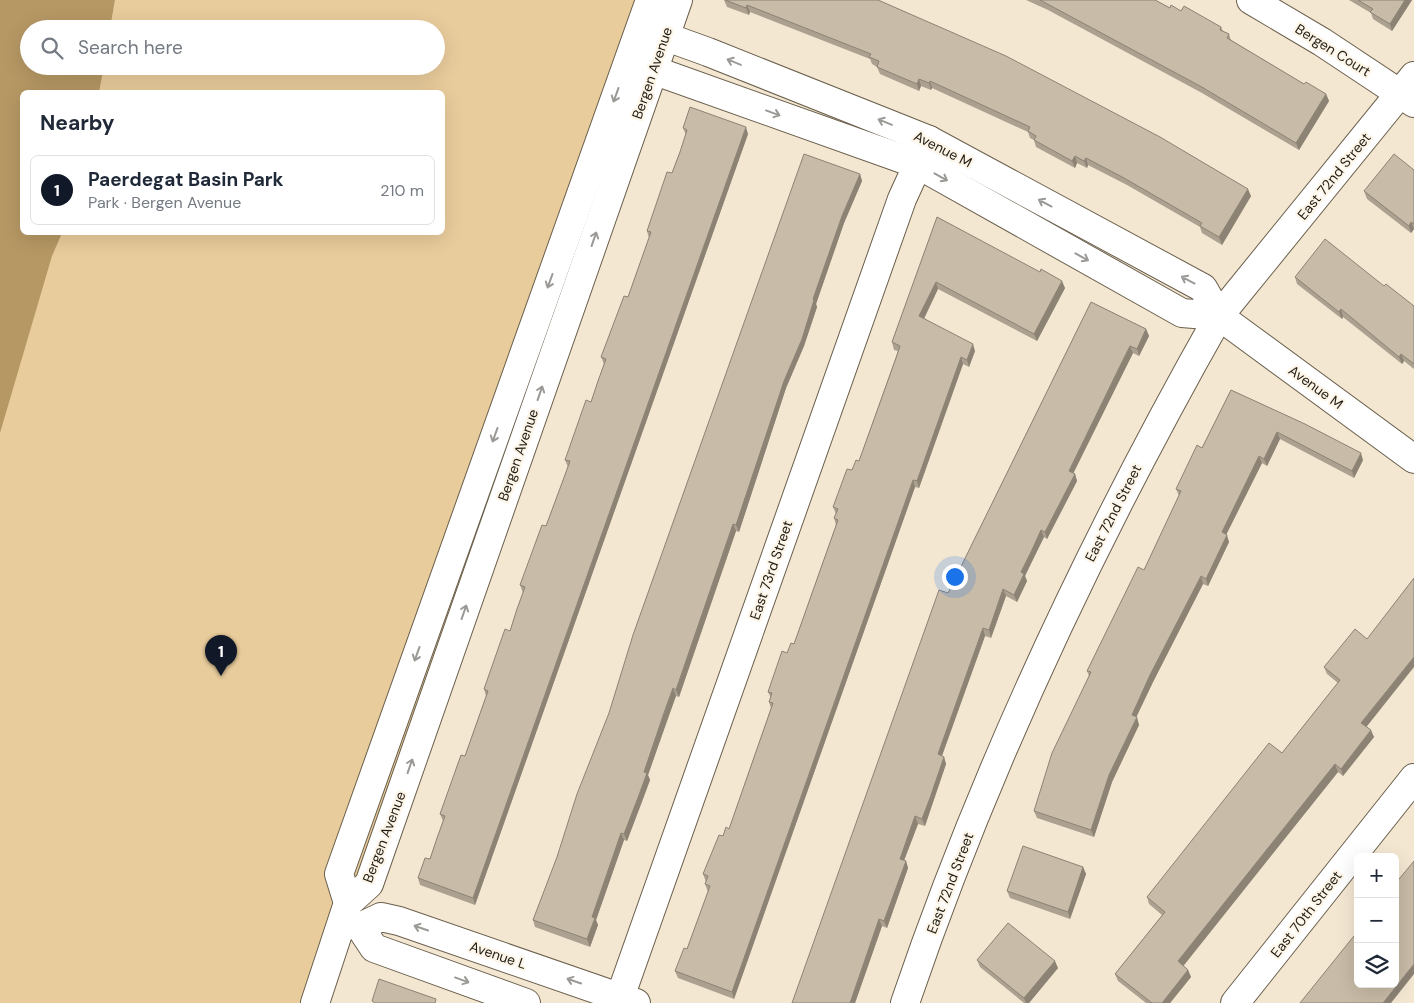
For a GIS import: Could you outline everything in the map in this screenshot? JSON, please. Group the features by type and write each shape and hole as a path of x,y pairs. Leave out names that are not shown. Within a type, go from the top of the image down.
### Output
{"street":[{"name":"Bergen Avenue","path":"650,0 652,32"},
{"name":"Bergen Avenue","path":"315,1003 350,917 369,884 652,32 678,0"},
{"name":"Bergen Court","path":"1251,0 1410,91"},
{"name":"Avenue M","path":"652,32 708,52 929,140 1202,288 1219,316 1414,459"},
{"name":"Avenue M","path":"640,66 917,164 1182,313 1219,316"},
{"name":"East 72nd Street","path":"905,1003 968,834 1077,586 1133,474 1219,316 1410,91"},
{"name":"East 73rd Street","path":"625,1001 902,199 929,140"},
{"name":"East 70th Street","path":"1235,1003 1414,778"},
{"name":"Avenue L","path":"350,917 381,917 399,921 625,1001"},
{"path":"350,917 374,948 526,1003"}],"shaded area":[{"path":"0,0 115,0 112,20 20,20 20,75 102,75 99,90 20,90 20,235 61,235 52,256 0,433"},
{"path":"115,0 679,0 326,1003 0,1003 0,349 41,235 445,235 445,90 93,90 99,75 445,75 445,20 112,20"}],"building":[{"path":"725,0 878,0 1006,56 1160,137 1248,189 1219,237 1200,226 1202,223 1086,158 1084,161 1075,156 1072,161 1034,140 1036,136 1028,131 1030,127 930,81 929,83 919,79 917,84 877,67 879,61 869,57 871,54 747,5 746,8"},
{"path":"1040,0 1155,0 1170,8 1171,5 1181,11 1184,6 1221,27 1220,30 1229,34 1227,38 1304,84 1306,82 1326,94 1296,143 1200,86"},
{"path":"1358,0 1405,0 1390,24 1370,12 1373,9"},
{"path":"690,107 746,127 473,898 418,878 425,858 430,859 445,816 440,814 461,755 465,756 488,691 484,689 505,629 510,631 525,587 520,585 542,525 546,526 570,461 565,460 586,400 591,402 606,359 601,357 624,296 628,297 651,232 647,231 667,172 672,173 680,152 687,130 683,128"},
{"path":"804,154 860,174 842,216 813,299 802,339 784,381 736,525 733,524 676,690 673,688 665,710 644,772 647,773 624,834 621,833 592,917 595,918 587,939 533,920 557,857 577,794 609,713 633,635"},
{"path":"1394,154 1414,170 1414,224 1411,222 1409,226 1364,191"},
{"path":"937,217 1040,272 1041,269 1062,281 1034,334 936,282 919,316 973,344 967,360 961,357 917,481 913,480 732,992 675,971 684,948 687,949 710,886 705,884 708,876 703,874 719,835 723,836 726,827 729,829 773,703 769,702 772,693 768,692 782,651 787,653 791,643 794,644 838,520 834,518 838,509 833,507 847,469 852,470 856,460 859,461 896,358 900,346 892,342"},
{"path":"1325,239 1384,286 1386,284 1414,306 1414,364 1401,354 1399,357 1341,309 1339,312 1295,277"},
{"path":"1091,302 1146,329 1137,349 1130,346 1120,366 1069,471 1075,474 1045,532 1041,530 1021,572 1024,574 1014,595 1003,589 989,630 983,628 938,754 944,757 930,798 922,819 915,816 900,859 906,861 884,921 879,919 850,1003 792,1003 939,590 948,593"},
{"path":"1231,390 1305,424 1361,453 1352,471 1277,432 1264,459 1259,456 1222,532 1227,535 1206,579 1201,576 1150,675 1132,715 1137,717 1109,775 1091,830 1034,811 1052,753 1091,672 1087,671 1138,567 1144,570 1181,491 1176,489 1197,445 1202,448"},
{"path":"1414,578 1414,657 1361,723 1371,730 1341,769 1335,764 1178,961 1188,970 1162,1003 1152,1003 1115,974 1165,912 1147,897 1269,743 1282,753 1340,680 1324,667 1355,629 1367,639"},
{"path":"1023,846 1083,867 1068,912 1007,891"},
{"path":"1414,861 1414,964 1399,983 1399,898 1399,879"},
{"path":"1008,923 1055,961 1024,998 977,960"},
{"path":"1354,936 1354,988 1395,988 1383,1003 1300,1003"},
{"path":"379,979 436,999 435,1003 375,1003 372,1001"}],"place":[{"name":"Paerdegat Basin Park","path":"221,676"}]}
